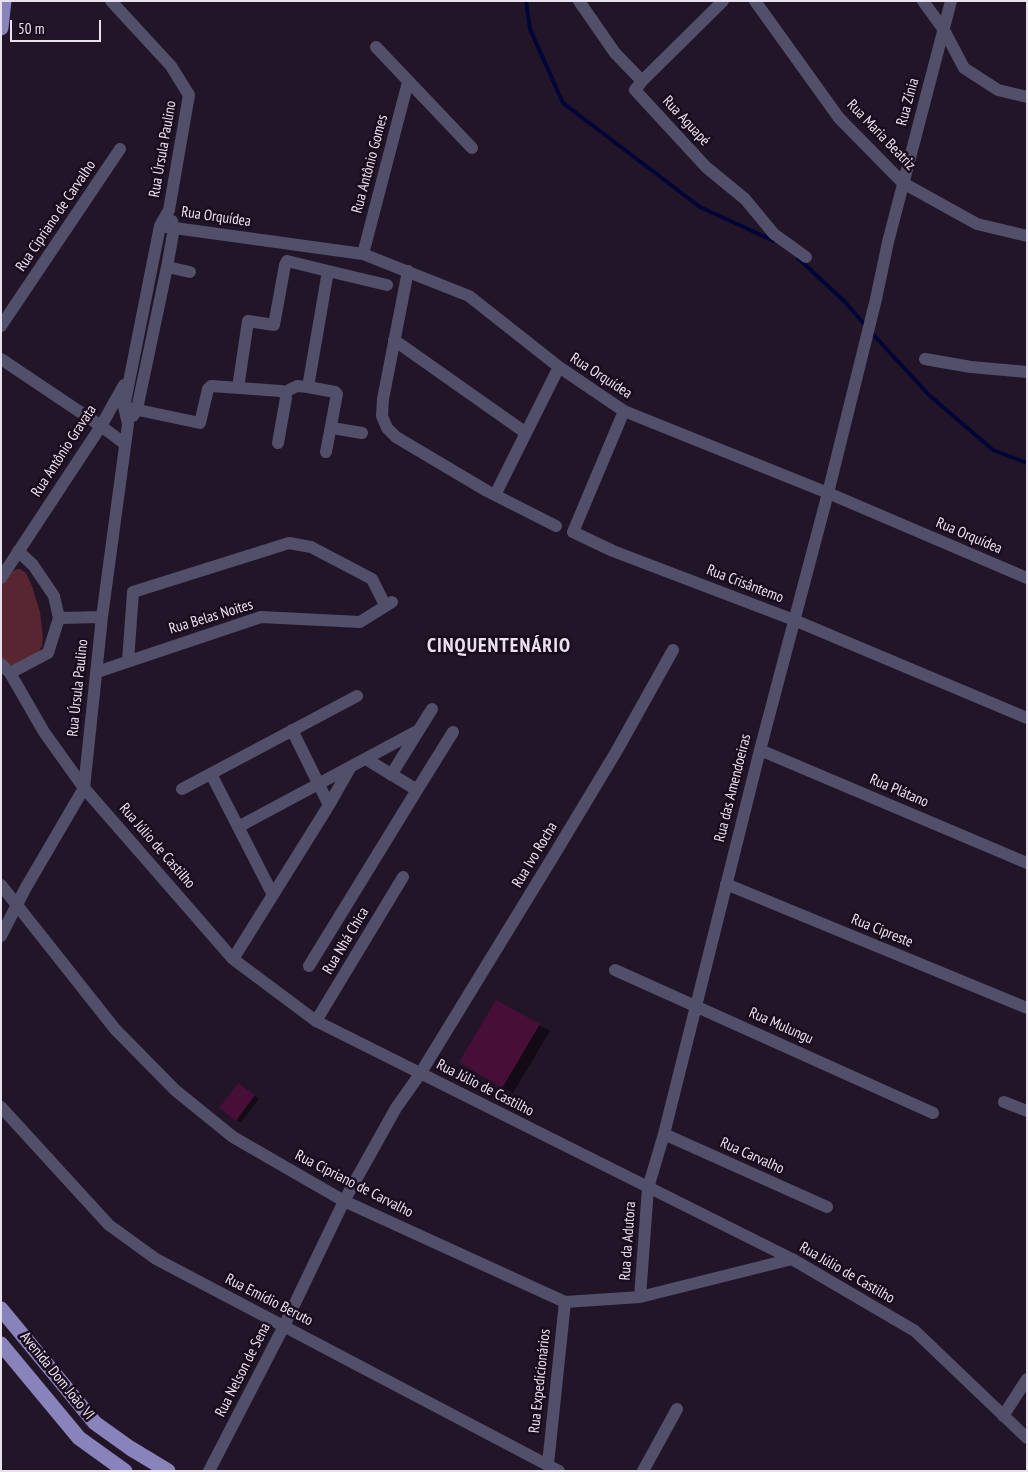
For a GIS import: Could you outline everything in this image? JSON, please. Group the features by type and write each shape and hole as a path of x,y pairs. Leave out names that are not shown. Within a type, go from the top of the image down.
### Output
{"main road":[{"path":"1,28 4,1"},
{"name":"Avenida Dom João VI","path":"1,1309 95,1423 130,1448 168,1471"},
{"name":"Avenida Dom João VI","path":"1,1344 79,1438 125,1471"}],"street":[{"name":"Rua Úrsula Paulino","path":"1,936 17,904 84,788 102,617 130,408 132,366 160,226 169,210 189,95 171,66 111,1"},
{"path":"579,1 615,53 642,81 723,1"},
{"name":"Rua Maria Beatriz","path":"755,1 839,118 903,183 977,224 1027,236"},
{"path":"923,1 944,30 964,68 998,90 1027,97"},
{"name":"Rua Zínia","path":"852,397 888,242 951,1"},
{"path":"376,47 472,148"},
{"name":"Rua Aguapé","path":"642,81 635,90 693,153 744,200 774,234 806,258"},
{"name":"Rua Antônio Gomes","path":"363,254 408,82"},
{"name":"Rua Cipriano de Carvalho","path":"1,326 120,149"},
{"name":"Rua Úrsula Paulino","path":"130,408 168,267 174,228 169,210"},
{"name":"Rua Orquídea","path":"160,226 363,254 469,296 559,368 624,411 828,493 1027,578"},
{"path":"238,388 248,321 274,325 284,265 287,261 387,285"},
{"path":"168,267 190,272"},
{"path":"308,387 328,271"},
{"path":"408,272 382,407 382,416 387,428 396,437 495,495 556,526"},
{"path":"394,340 526,433"},
{"path":"1,358 125,444"},
{"path":"925,358 972,367 1027,372"},
{"name":"Rua Antônio Gravata","path":"1,578 101,426 118,397 132,366"},
{"path":"495,495 559,368"},
{"path":"130,408 200,423 209,388 213,386 285,392 296,386 335,392 337,394 332,428 326,452"},
{"path":"278,443 286,398 285,392"},
{"name":"Rua das Amendoeiras","path":"648,1188 664,1134 760,750 852,397"},
{"name":"Rua Crisântemo","path":"624,411 573,532 614,551 794,620 1027,718"},
{"path":"332,428 362,432"},
{"name":"Rua Belas Noites","path":"97,672 261,617 360,622 389,604 372,579 311,547 289,543 133,592 128,661"},
{"path":"5,669 48,654 59,618 54,596 32,565 18,551"},
{"path":"59,618 102,617"},
{"name":"Rua Ivo Rocha","path":"420,1074 616,752 673,650"},
{"name":"Rua Júlio de Castilho","path":"5,669 44,732 84,788 233,959 316,1021 792,1259 915,1331 1027,1438"},
{"path":"182,789 357,696"},
{"path":"391,775 432,709"},
{"path":"292,730 329,805"},
{"path":"238,827 419,730"},
{"path":"309,966 453,732"},
{"name":"Rua Plátano","path":"760,750 1027,863"},
{"path":"366,759 417,790"},
{"path":"233,959 350,768"},
{"path":"211,774 273,895"},
{"name":"Rua Nhá Chica","path":"316,1021 402,877"},
{"name":"Rua Cipreste","path":"726,884 1027,1008"},
{"name":"Rua Cipriano de Carvalho","path":"1,885 116,1029 175,1090 233,1138 344,1201 565,1302 640,1297 792,1259"},
{"name":"Rua Mulungu","path":"615,970 934,1113"},
{"name":"Rua Nelson de Sena","path":"210,1471 284,1326 344,1201 396,1108 420,1074"},
{"path":"1004,1102 1027,1111"},
{"name":"Rua Emídio Beruto","path":"1,1107 109,1225 156,1259 553,1467"},
{"name":"Rua Carvalho","path":"664,1134 827,1206"},
{"name":"Rua da Adutora","path":"640,1297 648,1188"},
{"name":"Rua Expedicionários","path":"553,1467 565,1302"},
{"path":"1003,1416 1027,1379"},
{"path":"643,1471 677,1408"}],"shaded area":[{"path":"17,569 26,573 32,586 40,612 43,638 42,646 37,654 12,666 1,661 1,586 13,571"}],"building":[{"path":"496,1000 540,1024 502,1088 459,1062"},
{"path":"238,1083 255,1095 236,1121 219,1108"}],"waterway":[{"path":"526,1 530,29 563,103 700,207 774,241"},
{"path":"798,258 845,302 866,326"},
{"path":"870,331 929,395 993,450 1027,463"}],"district":[{"name":"CINQUENTENÁRIO","path":"499,646"}]}
